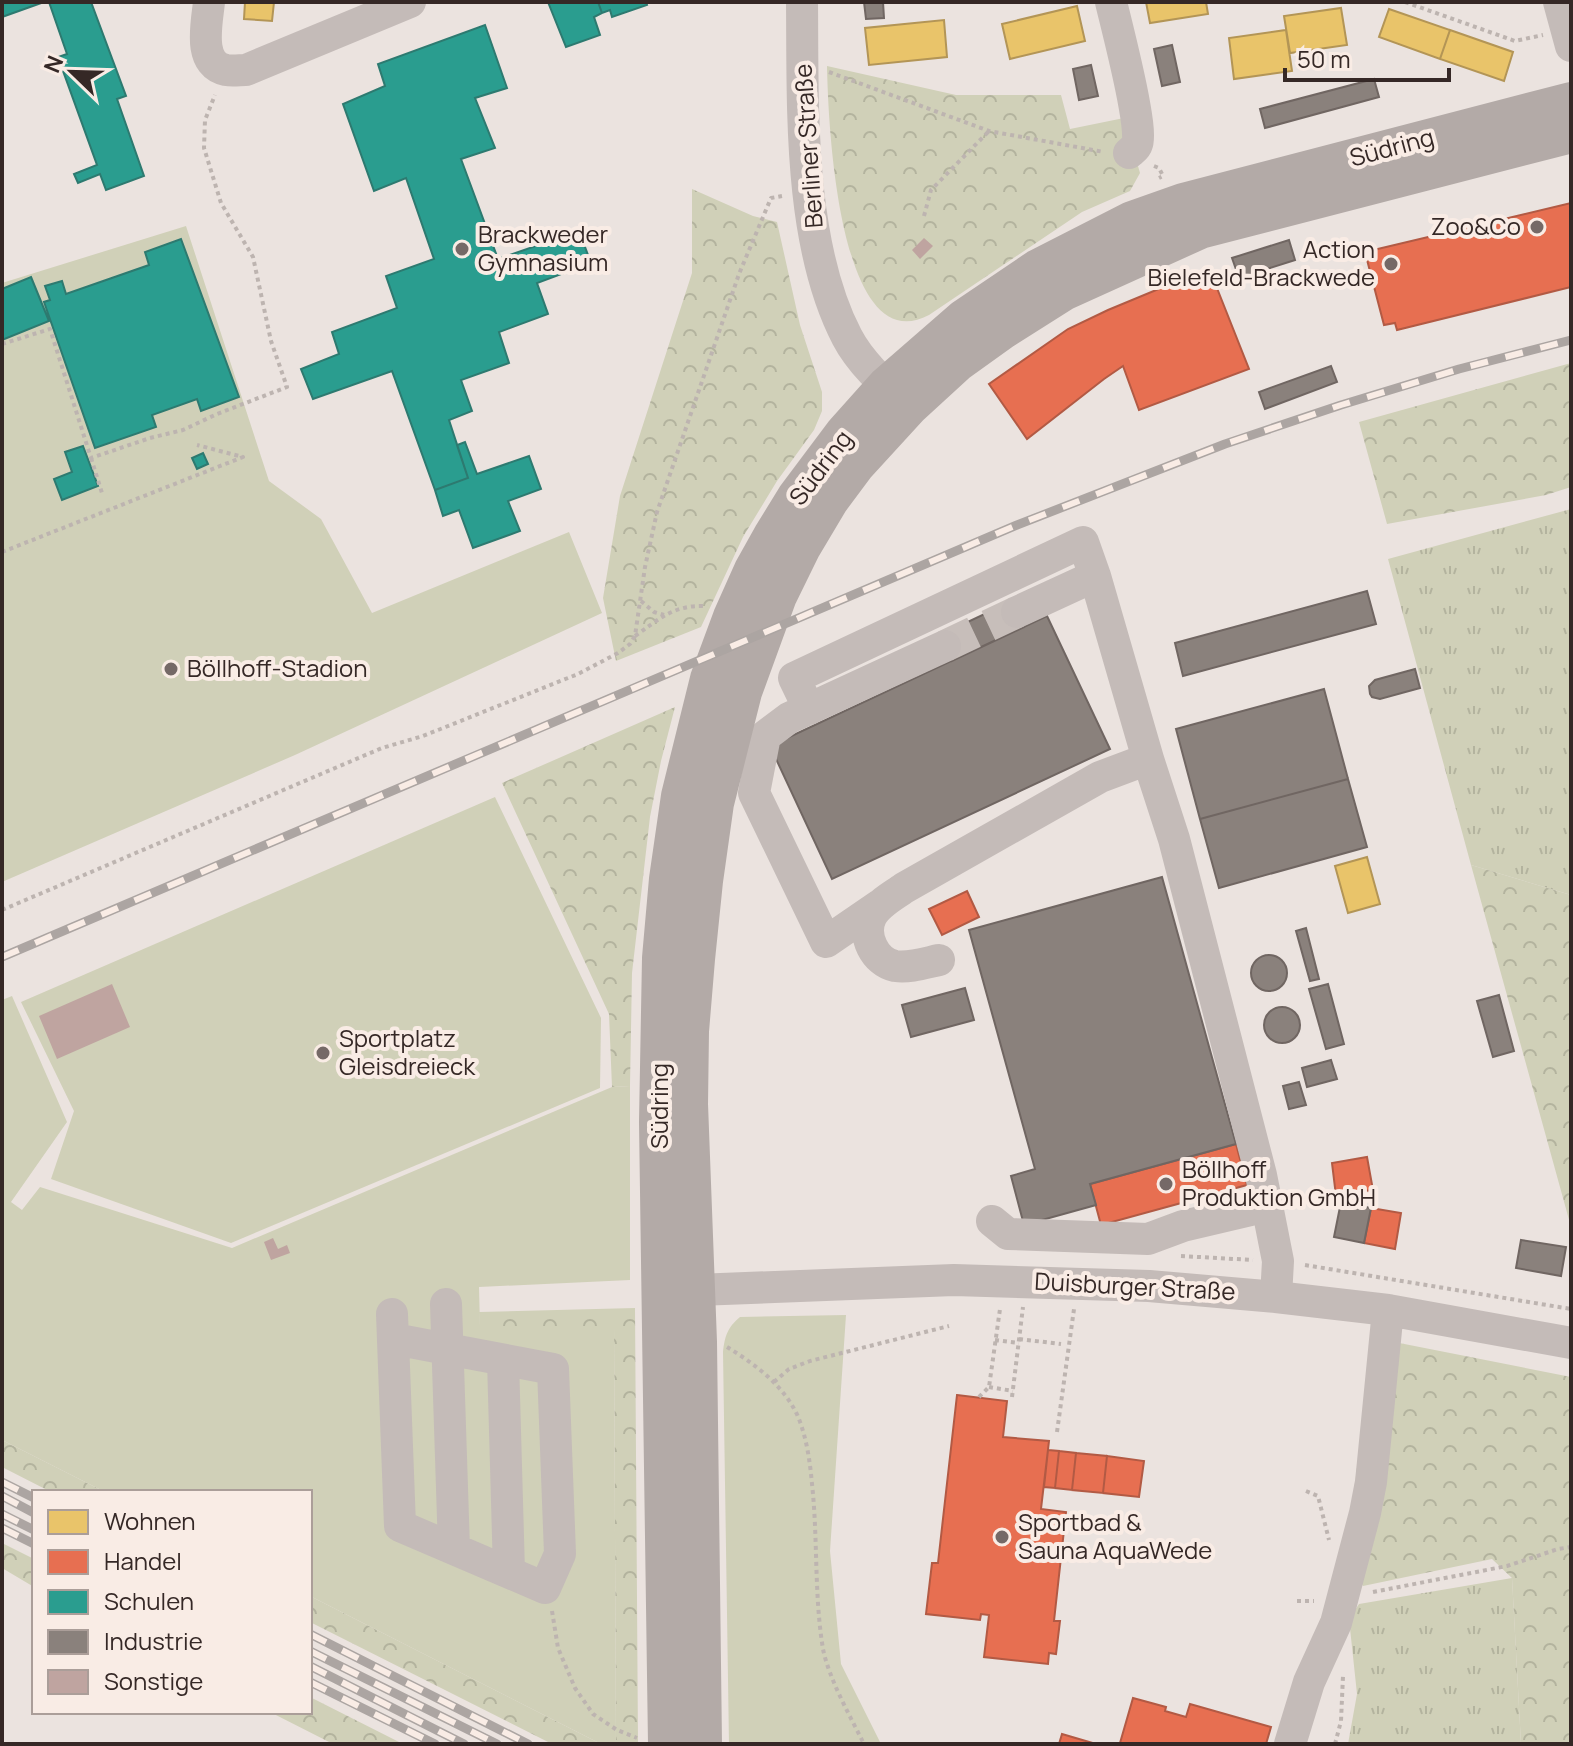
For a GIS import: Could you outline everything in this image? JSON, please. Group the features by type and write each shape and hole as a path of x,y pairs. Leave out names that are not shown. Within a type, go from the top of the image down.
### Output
{"main road":[{"name":"Südring","path":"702,1744 701,1573 678,1290 659,1122 662,958 681,796 710,679 754,570 797,497 829,455 898,396 964,319 1038,269 1132,221 1183,203 1571,102"},
{"name":"Südring","path":"898,396 957,362 1063,291 1200,229 1571,133"},
{"name":"Südring","path":"657,1743 678,1290"}],"street":[{"path":"209,2 206,49 212,61 224,70 246,70 410,2"},
{"name":"Berliner Straße","path":"802,2 807,181 825,281 847,338 856,352 898,396"},
{"path":"1111,2 1139,133 1138,144 1129,153"},
{"path":"809,709 794,678 1083,542 1174,839 1261,1175 1278,1261 1276,1297"},
{"path":"1017,612 1095,576"},
{"path":"945,646 789,718 765,736 754,793 826,942 904,888 1100,777 1148,759"},
{"path":"880,905 870,918 868,932 880,960 905,966 939,960"},
{"path":"992,1221 1008,1234 1148,1239 1183,1226 1268,1206"},
{"name":"Duisburger Straße","path":"678,1290 954,1280 1149,1286 1388,1310 1571,1343"},
{"path":"446,1304 454,1549"},
{"path":"1290,1744 1309,1682 1336,1623 1365,1513 1371,1482 1388,1310"},
{"path":"393,1326 447,1349 553,1369 560,1554 545,1588 400,1526 393,1326"},
{"path":"503,1360 509,1572"}],"path":[{"path":"1405,2 1515,41 1566,26"},
{"path":"822,69 989,131 1093,151 1129,153"},
{"path":"91,458 183,430 287,387 271,341 253,257 221,203 204,148 205,120 224,70"},
{"path":"924,216 931,190 989,131"},
{"path":"635,636 657,512 739,274 771,198 782,196"},
{"path":"2,344 50,329 102,493"},
{"path":"2,552 243,457 197,445"},
{"path":"641,601 654,612 664,615"},
{"path":"2,910 382,748 423,736 578,674 618,653 664,615 686,605 708,607"},
{"path":"979,1397 989,1387 1003,1281"},
{"path":"1057,1432 1077,1282"},
{"path":"774,1382 789,1369 810,1361 949,1326"},
{"path":"989,1387 1012,1394 1019,1339 1061,1344"},
{"path":"995,1340 1019,1343"},
{"path":"718,1341 746,1358 774,1382 798,1417 809,1455 824,1652 841,1698 864,1744"},
{"path":"1343,1597 1507,1566 1571,1547"},
{"path":"545,1588 551,1599 558,1648 575,1688 593,1714 617,1730 657,1743"}],"green space":[{"path":"827,66 956,95 1061,95 1070,129 1124,118 1140,173 1130,191 1082,212 929,315 898,320 874,304 857,270 844,227 830,132"},
{"path":"692,189 753,216 777,222 800,325 822,392 822,411 814,430 777,481 743,537 701,627 616,661 603,598 620,496 692,273"},
{"path":"186,226 269,481 321,519 372,613 569,532 602,613 295,755 2,882 2,283"},
{"path":"1571,363 1571,487 1546,495 1387,524 1359,422"},
{"path":"1571,509 1571,895 1471,865 1388,559"},
{"path":"675,707 650,817 632,973 630,1086 612,1087 609,1014 502,783"},
{"name":"Sportplatz Gleisdreieck","path":"495,797 601,1018 600,1088 231,1243 51,1179 74,1111 21,1002"},
{"path":"1471,865 1571,895 1571,1227"},
{"path":"12,996 67,1122 11,1202 22,1210 40,1187 232,1248 612,1087 630,1086 630,1280 479,1287 480,1326 614,1326 616,1744 601,1744 312,1597 312,1490 101,1490 2,1440 2,1000"},
{"path":"635,1308 638,1744 616,1744 614,1326 480,1326 479,1312"},
{"path":"846,1315 830,1551 841,1664 881,1744 729,1744 723,1352 726,1337 740,1317"},
{"path":"1374,1338 1571,1377 1571,1744 1521,1744 1512,1578 1492,1559 1363,1586 1345,1559"},
{"path":"2,1440 101,1490 47,1490 2,1467"},
{"path":"2,1543 32,1558 32,1586 2,1568"},
{"path":"1512,1578 1521,1744 1348,1744 1357,1694 1349,1619 1359,1604"},
{"path":"312,1597 601,1744 552,1744 312,1623"},
{"path":"312,1698 403,1744 333,1744 274,1714 312,1714"}],"building: Wohnen":[{"path":"245,2 274,2 272,21 244,19"},
{"path":"1146,2 1206,2 1208,14 1150,23"},
{"path":"1077,6 1085,41 1010,59 1002,24"},
{"path":"1341,8 1347,45 1290,53 1284,16"},
{"path":"1389,9 1450,30 1440,59 1379,37"},
{"path":"944,20 947,57 869,65 865,28"},
{"path":"1286,30 1292,71 1234,79 1229,38"},
{"path":"1450,30 1513,52 1504,81 1440,59"},
{"path":"1367,857 1380,904 1348,913 1335,866"}],"building: Handel":[{"path":"1571,203 1571,287 1397,330 1395,323 1384,325 1365,252"},
{"path":"1209,268 1249,369 1139,410 1123,366 1027,439 989,384 1068,329"},
{"path":"967,891 979,917 942,935 929,909"},
{"path":"1236,1144 1247,1185 1101,1225 1090,1184"},
{"path":"1367,1157 1373,1190 1364,1191 1361,1206 1337,1204 1332,1163"},
{"path":"1371,1208 1401,1213 1395,1249 1364,1243"},
{"name":"Sportbad & Sauna AquaWede","path":"957,1395 1007,1401 1003,1437 1049,1441 1041,1509 1066,1512 1054,1621 1060,1621 1056,1654 1049,1653 1048,1664 984,1657 989,1615 981,1614 980,1620 926,1614 932,1563 938,1563"},
{"path":"1048,1450 1059,1451 1055,1488 1044,1487"},
{"path":"1059,1451 1076,1453 1072,1490 1055,1488"},
{"path":"1076,1453 1107,1456 1103,1493 1072,1490"},
{"path":"1107,1456 1144,1461 1139,1497 1103,1493"},
{"path":"1133,1698 1166,1707 1165,1711 1186,1717 1190,1704 1271,1727 1266,1744 1120,1743"},
{"path":"1062,1734 1096,1744 1059,1744"}],"building: Schulen":[{"path":"2,2 44,2 2,17"},
{"path":"49,2 91,2 126,96 117,99 144,176 106,190 100,174 78,183 74,174 97,165 58,57 67,54"},
{"path":"548,2 598,2 602,13 594,17 600,35 566,47"},
{"path":"598,2 646,2 647,5 612,17 610,10 602,13"},
{"name":"Brackweder Gymnasium","path":"485,25 507,88 475,98 495,148 461,159 498,259 579,231 591,263 537,283 548,314 499,332 509,363 461,380 472,411 449,420 468,478 435,490 392,371 313,399 301,369 339,354 332,332 397,308 386,276 434,259 406,178 374,191 343,104 385,86 378,64"},
{"path":"181,239 239,397 201,411 197,399 152,415 156,427 95,448 44,302 50,300 45,286 62,281 66,294 149,265 145,252"},
{"path":"31,277 49,321 2,340 2,289"},
{"path":"465,442 477,474 529,456 541,489 508,501 520,531 473,548 459,510 443,516 435,490 468,478 457,445"},
{"path":"83,446 98,486 62,500 54,479 72,472 65,452"},
{"path":"203,453 208,464 197,469 192,458"}],"building: Industrie":[{"path":"864,2 883,2 884,18 866,19"},
{"path":"1172,45 1180,82 1162,86 1154,49"},
{"path":"1091,65 1098,96 1079,100 1073,69"},
{"path":"1374,79 1379,97 1265,128 1260,109"},
{"path":"1289,240 1295,260 1239,278 1232,258"},
{"path":"1331,366 1337,382 1265,409 1259,392"},
{"path":"1367,591 1376,624 1183,676 1175,643"},
{"path":"1012,601 1024,627 952,661 940,635"},
{"path":"1047,616 1110,749 832,879 770,746"},
{"path":"1415,669 1420,688 1380,699 1370,694 1369,686 1375,680"},
{"path":"1324,689 1348,779 1200,819 1176,729"},
{"path":"1348,779 1367,847 1219,888 1200,819"},
{"path":"1162,877 1236,1144 1090,1184 1096,1205 1024,1225 1011,1176 1035,1169 969,930"},
{"path":"1306,928 1319,979 1310,981 1296,931"},
{"path":"1269,955 1282,960 1287,973 1282,986 1269,991 1256,986 1251,973 1256,960"},
{"path":"1328,984 1344,1044 1326,1049 1309,989"},
{"path":"965,988 974,1020 911,1037 902,1005"},
{"path":"1499,995 1514,1051 1493,1057 1477,1001"},
{"path":"1282,1007 1295,1012 1300,1025 1295,1038 1282,1043 1269,1038 1264,1025 1269,1012"},
{"path":"1331,1060 1337,1079 1307,1087 1302,1068"},
{"path":"1299,1082 1306,1105 1289,1109 1283,1086"},
{"path":"1341,1202 1371,1208 1364,1243 1334,1237"},
{"path":"1521,1240 1566,1247 1561,1276 1516,1268"}],"building: Sonstige":[{"path":"924,238 933,246 920,259 912,250"},
{"path":"112,984 130,1027 57,1059 39,1016"},
{"path":"273,1238 278,1249 287,1245 290,1253 271,1260 264,1242"}],"tunnel":[{"path":"945,646 1017,612"}],"railway":[{"path":"2,957 1017,525 1225,444 1341,405 1459,369 1571,340"},
{"path":"2,1482 32,1497"},
{"path":"2,1496 32,1512"},
{"path":"2,1514 32,1529"},
{"path":"2,1528 32,1543"},
{"path":"312,1635 528,1744"},
{"path":"312,1652 497,1744"},
{"path":"312,1667 464,1744"},
{"path":"312,1683 435,1744"}],"place":[{"name":"Zoo&Co","path":"1537,227"},
{"name":"Brackweder Gymnasium","path":"462,249"},
{"name":"Action Bielefeld-Brackwede","path":"1391,264"},
{"name":"Böllhoff-Stadion","path":"171,669"},
{"name":"Sportplatz Gleisdreieck","path":"323,1053"},
{"name":"Böllhoff Produktion GmbH","path":"1166,1184"},
{"name":"Sportbad & Sauna AquaWede","path":"1002,1537"}]}
